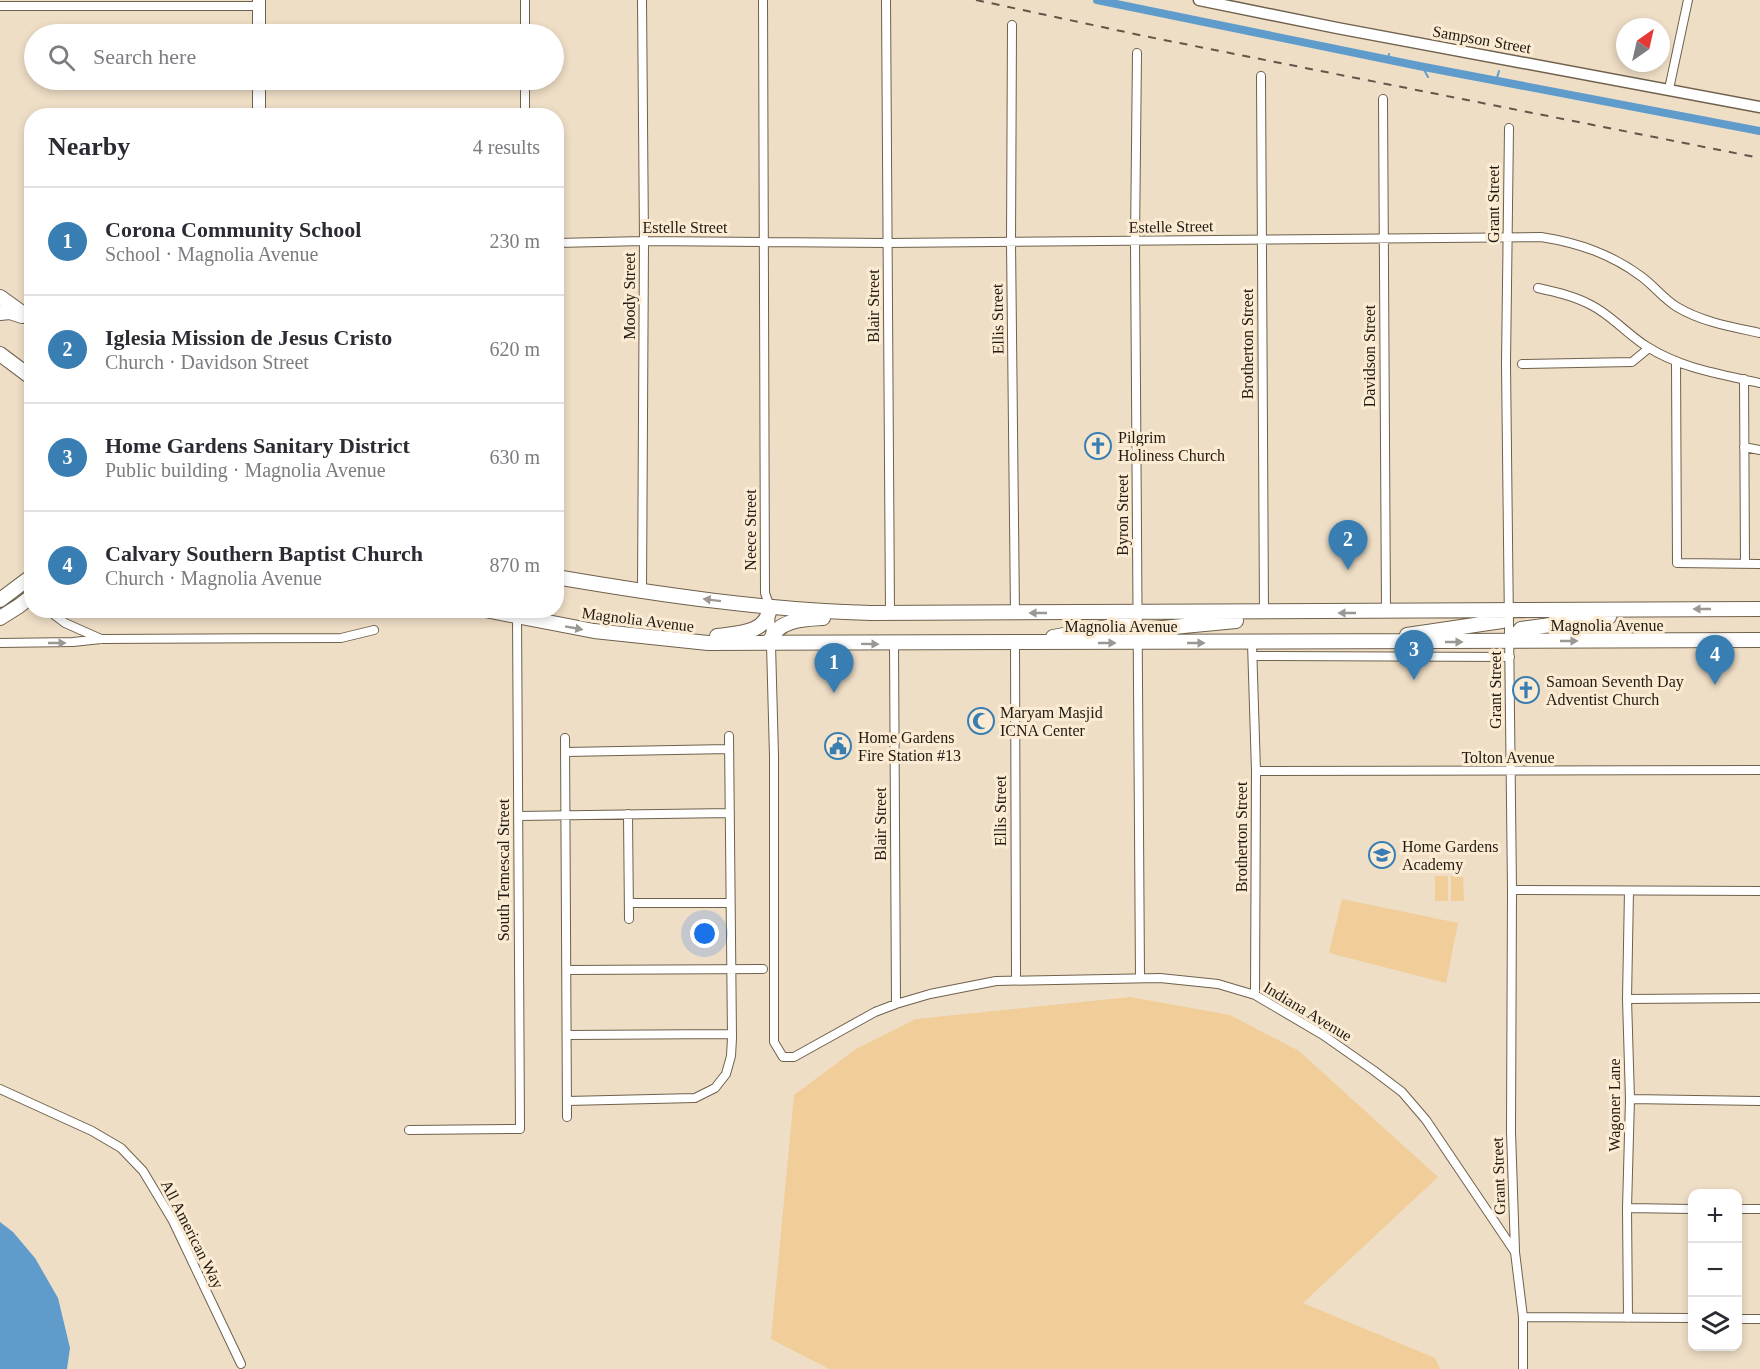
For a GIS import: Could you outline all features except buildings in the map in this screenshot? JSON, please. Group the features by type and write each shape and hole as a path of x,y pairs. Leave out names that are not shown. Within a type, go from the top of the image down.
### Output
{"main road":[{"path":"259,3 259,24"},
{"path":"259,90 259,108"},
{"path":"0,297 24,315"},
{"path":"0,313 10,312 24,317"},
{"path":"0,354 24,372"},
{"path":"16,367 24,370"},
{"name":"Magnolia Avenue","path":"564,579 642,592 770,607 871,613 1760,609"},
{"path":"0,600 24,589"},
{"path":"0,618 20,606 24,598"},
{"path":"679,641 753,630 765,623 770,607"},
{"path":"1360,642 1502,621 1510,610"},
{"path":"1510,642 1521,629 1665,610"},
{"path":"770,642 774,632 783,625 813,618 871,613"},
{"path":"1015,643 1130,623 1138,613"},
{"path":"1138,643 1144,633 1152,629 1251,619 1264,613"},
{"name":"Magnolia Avenue","path":"535,618 594,631 708,644 770,642 1138,643 1252,649 1360,642 1760,640"}],"street":[{"path":"525,0 525,24"},
{"name":"Moody Street","path":"642,0 644,241 642,592"},
{"name":"Neece Street","path":"763,0 765,593 770,607 774,756 774,1042 783,1057"},
{"name":"Blair Street","path":"886,0 890,613"},
{"name":"Sampson Street","path":"1199,0 1760,107"},
{"path":"1669,89 1688,0"},
{"path":"6,4 259,3"},
{"name":"Ellis Street","path":"1012,25 1011,242 1015,614"},
{"name":"Byron Street","path":"1137,52 1135,241 1140,977"},
{"name":"Brotherton Street","path":"1261,76 1264,613"},
{"path":"525,90 525,108"},
{"name":"Davidson Street","path":"1383,99 1386,612"},
{"name":"Grant Street","path":"1509,128 1506,364 1512,890 1511,1132 1515,1252"},
{"name":"Estelle Street","path":"564,243 644,241 888,243 1541,237 1597,250 1637,273 1676,306 1694,316 1760,333"},
{"path":"1538,288 1561,293 1593,305 1649,348 1676,361 1704,372 1760,382"},
{"path":"1522,363 1632,362 1649,348"},
{"path":"1676,361 1677,563 1760,564"},
{"path":"1743,379 1744,564"},
{"path":"1744,447 1760,450"},
{"path":"58,618 101,639"},
{"name":"South Temescal Street","path":"409,1130 520,1129 517,618"},
{"path":"0,643 73,642 101,639 341,638 374,630"},
{"name":"Ellis Street","path":"1015,643 1016,979"},
{"name":"Blair Street","path":"894,644 896,1004"},
{"name":"Brotherton Street","path":"1252,649 1256,771 1255,995"},
{"name":"Magnolia Avenue","path":"1252,649 1510,657"},
{"path":"567,1101 695,1098 715,1088 726,1074 731,1056 732,1034 729,736"},
{"path":"565,738 567,1117"},
{"path":"565,752 729,749"},
{"name":"Tolton Avenue","path":"1256,771 1760,770"},
{"path":"518,816 730,813"},
{"path":"628,814 629,919"},
{"path":"1512,890 1760,891"},
{"name":"Wagoner Lane","path":"1628,1318 1629,891"},
{"path":"629,903 730,903"},
{"path":"567,970 763,969"},
{"name":"Indiana Avenue","path":"783,1057 794,1057 875,1012 896,1004 981,984 1016,979 1140,977 1218,984 1255,995 1323,1035 1409,1099 1498,1224 1515,1252 1522,1317 1523,1369"},
{"path":"1627,999 1760,998"},
{"path":"567,1035 732,1034"},
{"name":"All American Way","path":"0,1089 92,1131 121,1148 143,1171 173,1221 241,1364"},
{"path":"0,1098 18,1096"},
{"path":"1630,1099 1760,1101"},
{"path":"1628,1208 1688,1209"},
{"path":"1742,1209 1760,1209"},
{"path":"1522,1317 1688,1318"},
{"path":"1742,1319 1760,1319"}],"shaded area":[{"path":"1435,876 1448,876 1448,901 1435,901"},
{"path":"1451,876 1463,877 1464,901 1451,901"},
{"path":"1342,899 1458,923 1446,983 1329,953"},
{"path":"1130,997 1230,1015 1299,1051 1438,1177 1303,1303 1435,1358 1440,1369 829,1369 771,1339 794,1095 856,1049 916,1019"}],"water":[{"path":"0,1222 13,1232 35,1258 58,1298 70,1348 67,1369 0,1369"}],"waterway":[{"path":"1097,0 1419,66 1760,131"},
{"path":"1388,59 1389,54"},
{"path":"1422,66 1428,77"},
{"path":"1496,81 1499,71"}],"railway":[{"path":"976,0 1144,36 1760,158"}],"place":[{"name":"Pilgrim Holiness Church","path":"1098,446"},
{"name":"Iglesia Mission de Jesus Cristo","path":"1348,570"},
{"name":"Home Gardens Sanitary District","path":"1414,680"},
{"name":"Calvary Southern Baptist Church","path":"1715,685"},
{"name":"Samoan Seventh Day Adventist Church","path":"1526,690"},
{"name":"Corona Community School","path":"834,693"},
{"name":"Maryam Masjid ICNA Center","path":"981,721"},
{"name":"Home Gardens Fire Station #13","path":"838,746"},
{"name":"Home Gardens Academy","path":"1382,855"}]}
